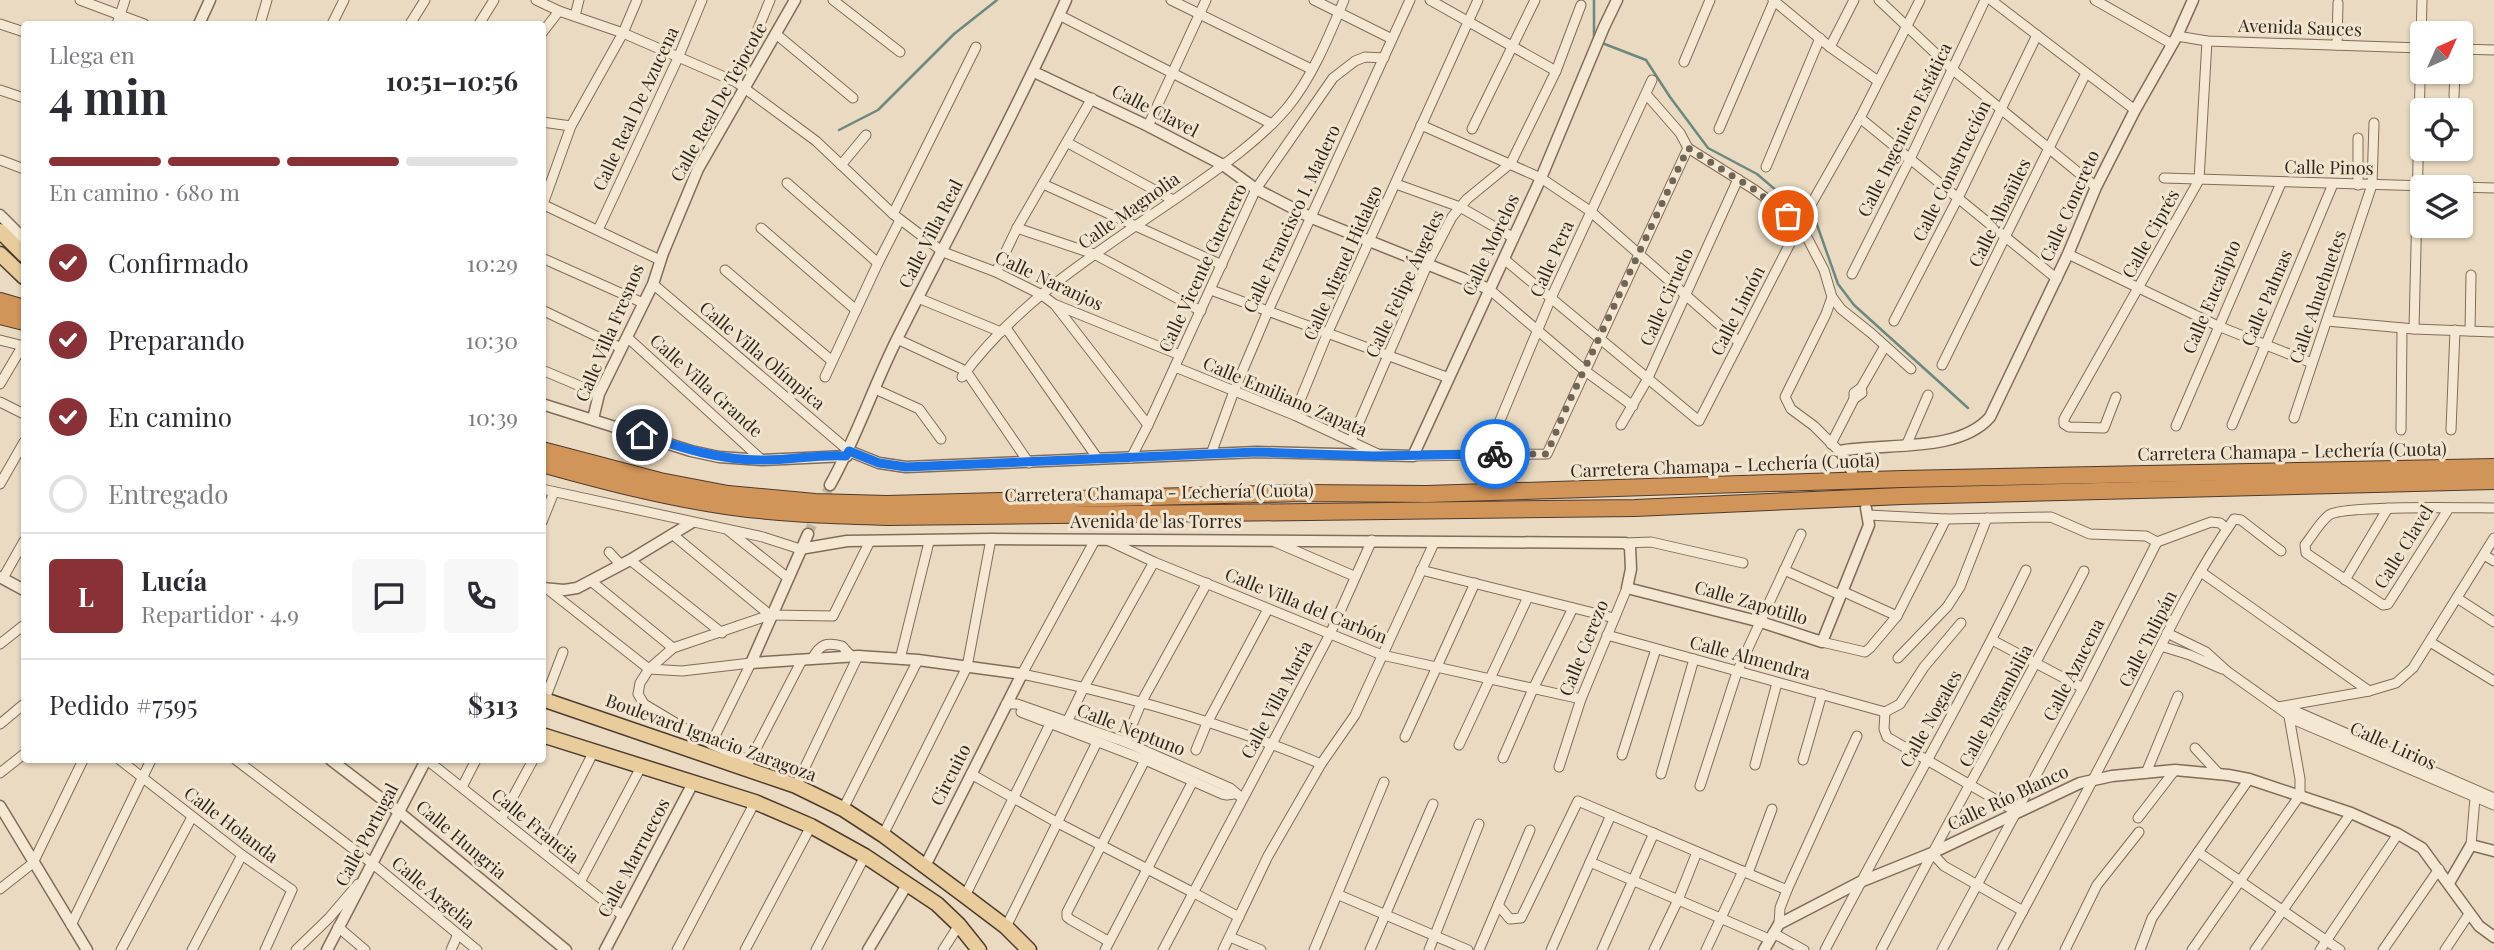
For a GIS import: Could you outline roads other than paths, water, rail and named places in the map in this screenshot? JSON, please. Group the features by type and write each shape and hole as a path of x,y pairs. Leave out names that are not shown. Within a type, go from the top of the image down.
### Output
{"highway":[{"path":"0,301 21,306"},
{"path":"0,316 21,321"},
{"name":"Carretera Chamapa - Lechería (Cuota)","path":"546,451 660,481 728,494 815,502 887,504 1303,493 1426,494 1929,479 2494,467"},
{"name":"Carretera Chamapa - Lechería (Cuota)","path":"546,465 660,495 728,506 810,514 888,517 1635,508 1902,496 2494,481"}],"main road":[{"path":"0,230 21,252"},
{"path":"0,254 21,274"},
{"name":"Boulevard Ignacio Zaragoza","path":"546,700 748,765 843,809 883,835 1006,927 1029,950"},
{"path":"546,738 755,802 811,826 865,856 937,904 979,950"}],"street":[{"path":"80,0 118,20 125,0"},
{"path":"200,21 210,0"},
{"path":"261,21 267,0"},
{"path":"334,21 344,0"},
{"path":"412,21 425,0"},
{"path":"481,21 494,0"},
{"name":"Calle Naranjos","path":"536,0 559,11 623,33 740,85 816,141 897,217 943,252 996,272 1055,304 1180,355"},
{"path":"575,16 579,0"},
{"path":"546,195 570,126 623,33 637,0"},
{"name":"Calle Real De Azucena","path":"598,230 702,0"},
{"path":"740,85 770,0"},
{"name":"Calle Real De Tejocote","path":"660,260 698,169 740,85 776,34 795,0"},
{"path":"833,0 900,52"},
{"name":"Calle Villa Real","path":"830,485 848,453 897,339 1034,72 1066,0"},
{"path":"1171,0 1311,69 1344,0"},
{"path":"1147,126 1206,0"},
{"path":"1314,0 1392,40"},
{"name":"Calle Francisco I. Madero","path":"1211,454 1268,311 1410,0"},
{"path":"1430,0 1556,71"},
{"name":"Calle Miguel Hidalgo","path":"1294,415 1328,332 1478,0"},
{"path":"1472,129 1535,0"},
{"name":"Calle Morelos","path":"1413,456 1541,178 1617,0"},
{"path":"1684,62 1710,0"},
{"path":"1830,47 1854,0"},
{"path":"1879,0 1952,69 2096,187"},
{"name":"Calle Limón","path":"1647,380 1699,421 1807,210 1860,118 1920,0"},
{"name":"Calle Ingeniero Estática","path":"1852,274 1910,159 1984,0"},
{"path":"1992,0 2135,110"},
{"path":"2095,0 2175,40"},
{"name":"Calle Concreto","path":"1906,446 1955,437 1981,427 1990,417 2057,279 2096,187 2175,40 2193,0"},
{"path":"2422,0 2422,21"},
{"path":"1719,129 1778,2 1830,47 1878,81"},
{"path":"2337,45 2338,3"},
{"name":"Calle Felipe Ángeles","path":"1351,441 1452,217 1460,206 1511,163 1556,71 1581,5"},
{"path":"546,28 559,11"},
{"path":"1059,15 1272,124"},
{"path":"0,24 21,31"},
{"path":"776,34 853,98"},
{"name":"Calle Construcción","path":"1894,321 1958,198 2037,35"},
{"path":"1766,167 1819,38"},
{"name":"Avenida Sauces","path":"2175,40 2410,48"},
{"name":"Calle Ciprés","path":"2116,397 2104,428 2069,427 2064,424 2064,419 2199,180 2207,41"},
{"path":"825,377 976,47"},
{"path":"2473,49 2494,50"},
{"name":"Calle Vicente Guerrero","path":"1131,458 1256,189 1334,78 1355,61 1365,57 1384,58"},
{"name":"Calle Magnolia","path":"964,374 1004,330 1042,295 1094,254 1223,165 1272,124 1289,106 1311,69"},
{"name":"Calle Clavel","path":"1034,72 1092,98 1223,165 1256,189 1312,218 1489,289"},
{"name":"Calle Albañiles","path":"1942,365 2086,74"},
{"name":"Calle Pera","path":"1486,454 1551,298 1652,80"},
{"path":"2417,175 2420,84"},
{"path":"2454,84 2454,96"},
{"path":"0,90 21,97"},
{"path":"1646,94 1680,133 1688,148 1738,179 1800,224 1824,270 1832,297 1841,309 1910,369"},
{"path":"996,272 1017,228 1092,98"},
{"path":"1860,118 2057,279"},
{"path":"546,123 570,126"},
{"name":"Calle Ahuehuetes","path":"2294,418 2372,185 2374,123"},
{"path":"1421,125 1541,178 1590,211 1739,342"},
{"path":"841,164 866,135"},
{"path":"2358,138 2358,185"},
{"path":"1068,143 1173,200"},
{"path":"848,453 879,463 906,467 1257,452 1383,456 1547,454 1638,251 1688,148"},
{"path":"0,160 21,168"},
{"name":"Calle Pinos","path":"2164,178 2410,186"},
{"name":"Calle Ciruelo","path":"1621,425 1647,380 1738,179"},
{"path":"787,183 878,263"},
{"name":"Calle Eucalipto","path":"2176,426 2281,183"},
{"path":"1044,184 1222,265"},
{"path":"1396,184 1460,206 1514,237"},
{"name":"Calle Palmas","path":"2232,425 2333,184"},
{"name":"Calle Pinos","path":"2473,187 2494,188"},
{"path":"546,205 660,260"},
{"path":"0,215 21,236"},
{"path":"761,228 856,310"},
{"path":"1017,228 1094,254 1201,311"},
{"path":"2414,329 2416,238"},
{"path":"2068,254 2218,326 2312,363"},
{"path":"1504,259 1647,380"},
{"path":"546,260 643,303"},
{"name":"Calle Villa Fresnos","path":"593,419 599,394 653,284 660,260"},
{"path":"725,270 832,361"},
{"path":"2470,331 2471,275"},
{"name":"Calle Villa Olímpica","path":"653,284 848,453"},
{"path":"1489,289 1584,370 1633,406"},
{"path":"1211,290 1450,377"},
{"path":"1832,297 1785,397 1791,409 1814,426 1852,471"},
{"path":"918,298 1004,330 1098,459"},
{"path":"1055,304 1148,425"},
{"path":"546,312 621,348"},
{"path":"2328,321 2414,329 2494,332"},
{"path":"2401,430 2402,328"},
{"path":"2451,430 2455,330"},
{"name":"Calle Villa Grande","path":"627,337 762,460"},
{"path":"897,339 964,374 1029,463"},
{"path":"0,340 21,345"},
{"path":"1835,448 1854,399 1862,393 1861,388 1885,346"},
{"path":"0,384 21,351"},
{"name":"Calle Emiliano Zapata","path":"1175,367 1294,415 1383,456"},
{"path":"546,372 599,394"},
{"path":"875,390 919,409 941,439"},
{"path":"1835,448 1906,446 1928,395"},
{"path":"0,402 21,412"},
{"name":"Calle Villa Grande","path":"546,405 691,451 719,457 762,460 848,453"},
{"path":"0,484 21,447"},
{"name":"Avenida de las Torres","path":"546,490 763,537 800,549 828,543 991,539 1625,542"},
{"path":"546,512 554,492"},
{"path":"2388,508 2344,580 2306,553 2305,545 2332,513 2388,508 2494,508"},
{"name":"Calle Clavel","path":"2344,580 2383,605 2388,604 2449,508"},
{"path":"1822,642 1869,525 1867,512 1946,519 2051,517 2090,534 2146,537 2157,542 2211,522 2220,523 2227,529"},
{"path":"1898,658 1947,607 1960,587 1987,518"},
{"name":"Calle Tulipán","path":"2002,950 2094,779 2167,633 2227,529 2237,518 2281,551"},
{"path":"1784,570 1897,617 1946,519"},
{"path":"546,588 577,588 691,523"},
{"path":"728,531 788,578"},
{"path":"672,534 770,615"},
{"path":"711,744 751,663 808,534"},
{"path":"1700,786 1737,672 1801,534"},
{"path":"2192,950 2300,795 2300,779 2284,710 2396,683 2413,668 2494,538"},
{"path":"883,835 967,667 991,539"},
{"path":"1021,674 1101,540"},
{"name":"Calle Villa del Carbón","path":"1101,540 1382,655 1581,699"},
{"path":"1270,540 1354,576"},
{"name":"Calle Villa María","path":"1163,950 1196,894 1238,796 1271,743 1330,634 1372,540"},
{"path":"807,659 748,765 644,704 638,694 638,688 649,669 673,648 770,615 833,616 870,541"},
{"path":"900,659 929,542"},
{"path":"1223,950 1269,856 1321,764 1355,715 1434,542"},
{"path":"1625,542 1651,542 1744,563"},
{"name":"Calle Cerezo","path":"1559,767 1581,699 1627,588 1631,569 1630,547 1625,542"},
{"name":"Calle Azucena","path":"1942,950 2083,688 2157,542"},
{"path":"21,546 1,577 21,588"},
{"path":"608,552 722,633"},
{"path":"2484,555 2494,561"},
{"path":"1067,722 1154,562"},
{"path":"1421,570 1614,618"},
{"name":"Calle Nogales","path":"1825,950 1992,640 2026,570"},
{"name":"Calle Bugambilia","path":"1881,950 2084,571"},
{"path":"2201,572 2370,691"},
{"path":"591,581 673,648"},
{"path":"1125,742 1142,701 1207,583"},
{"path":"1405,737 1475,583"},
{"name":"Calle Zapotillo","path":"1627,588 1866,652 1897,617"},
{"path":"546,590 649,669 682,671 855,656 918,660 1021,674 1142,701 1271,743 1321,764"},
{"path":"1459,745 1528,597"},
{"path":"2457,598 2494,622"},
{"path":"1196,750 1207,723 1268,608"},
{"path":"1503,758 1533,688 1573,608"},
{"path":"1961,623 1924,667 1900,704 1885,712 1884,729 1887,737 2017,812"},
{"path":"0,644 21,627"},
{"name":"Calle Lirios","path":"2167,633 2206,652 2228,672 2297,721 2494,805"},
{"name":"Calle Almendra","path":"1607,635 1885,712"},
{"path":"1992,640 2083,688"},
{"path":"2430,642 2494,681"},
{"name":"Calle Lirios","path":"2161,646 2190,655 2228,672"},
{"path":"1622,755 1656,649"},
{"path":"546,694 563,652"},
{"path":"796,786 855,656"},
{"path":"1661,774 1694,659"},
{"path":"843,809 918,660"},
{"name":"Circuito","path":"925,866 1009,703 1021,674"},
{"path":"1755,765 1777,683"},
{"path":"1804,760 1822,694"},
{"path":"2146,773 2178,696"},
{"name":"Calle Neptuno","path":"1009,703 1125,742 1230,788 1238,796"},
{"name":"Calle Neptuno","path":"1009,703 1016,710 1145,760 1227,796 1238,796"},
{"path":"0,724 21,706"},
{"name":"Calle Lirios","path":"2284,710 2300,713 2494,798"},
{"path":"965,896 1050,724"},
{"path":"1763,950 1774,932 1787,890 1857,736"},
{"path":"1006,927 1097,742"},
{"path":"2195,748 2219,774"},
{"path":"543,852 594,751"},
{"path":"0,773 21,756"},
{"path":"1145,760 1067,912 1067,917 1107,946 1193,781"},
{"path":"0,889 33,863 82,763"},
{"name":"Calle Holanda","path":"124,763 242,855 292,890 265,950"},
{"path":"71,925 150,763"},
{"name":"Calle Argelia","path":"240,763 477,950"},
{"name":"Calle Hungria","path":"335,763 399,812 566,950"},
{"name":"Calle Portugal","path":"327,950 425,763"},
{"name":"Calle Francia","path":"431,763 623,916"},
{"path":"462,787 474,763"},
{"path":"501,819 531,763"},
{"path":"580,882 641,767"},
{"path":"2138,818 2175,770"},
{"name":"Calle Río Blanco","path":"1774,932 1860,882 1932,853 2094,779 2175,770 2249,779 2351,813 2398,834 2422,848 2469,914 2494,937"},
{"path":"971,774 1058,823 1239,917"},
{"path":"2140,950 2152,918 2249,779"},
{"path":"1314,950 1384,782"},
{"name":"Calle Marruecos","path":"605,950 693,783"},
{"path":"2449,883 2471,845 2475,798"},
{"path":"1498,905 1510,919 1521,918 1578,801 1787,890"},
{"path":"677,950 755,802"},
{"path":"1370,950 1433,804"},
{"path":"0,806 87,950"},
{"path":"1706,950 1719,918 1745,872 1772,809"},
{"path":"2255,950 2351,813"},
{"path":"1551,950 1611,815"},
{"path":"121,950 192,817"},
{"path":"1429,950 1479,824"},
{"path":"745,950 811,826"},
{"path":"1479,950 1530,830"},
{"path":"2065,950 2097,885 2139,832"},
{"path":"1602,950 1654,833"},
{"path":"2320,950 2398,834"},
{"path":"2471,845 2494,851"},
{"path":"1654,950 1698,852"},
{"path":"2198,852 2340,950"},
{"path":"1932,853 1944,866 2023,911"},
{"path":"192,950 242,855"},
{"path":"816,950 865,856"},
{"path":"1590,862 1719,918 1774,932 1804,950"},
{"path":"296,950 329,918 372,867"},
{"path":"2383,950 2439,869"},
{"path":"868,950 908,883"},
{"path":"1339,895 1468,950"},
{"path":"2445,950 2469,914"},
{"path":"943,950 959,925"},
{"path":"338,927 365,950"},
{"path":"451,950 458,934"},
{"path":"1230,937 1261,950"}],"waterway":[{"path":"839,130 878,110 954,34 997,0"},
{"path":"1594,0 1594,39"},
{"path":"1602,43 1646,60 1708,148 1757,174 1790,202 1805,209"},
{"path":"1809,214 1816,222 1838,284 1854,305 1968,408"}],"tunnel":[{"path":"808,534 830,485"}]}
